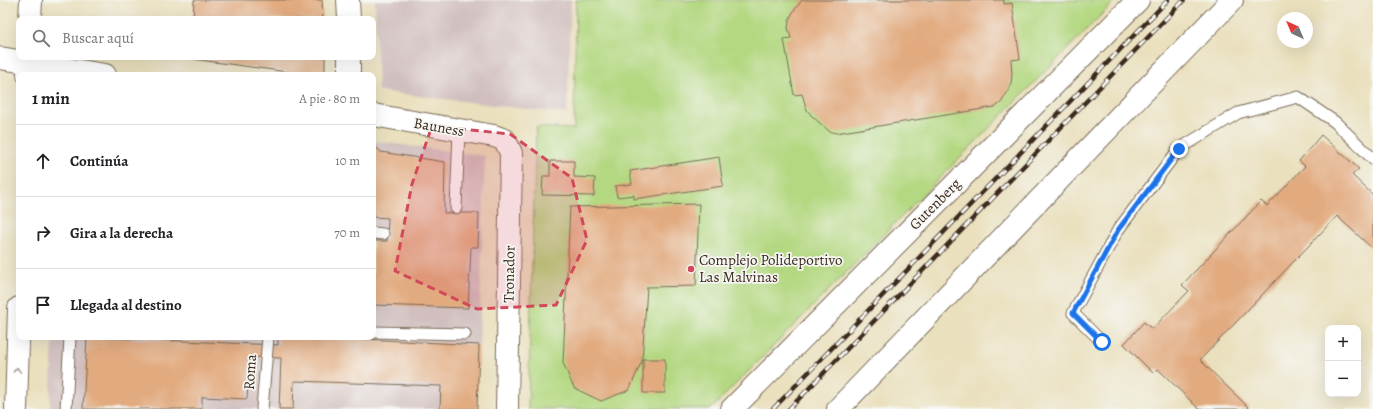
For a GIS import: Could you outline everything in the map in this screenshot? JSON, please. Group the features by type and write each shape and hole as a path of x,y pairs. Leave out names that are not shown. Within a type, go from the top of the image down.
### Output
{"street":[{"path":"30,16 31,0"},
{"path":"348,0 349,16"},
{"name":"Gutenberg","path":"732,409 1138,0"},
{"path":"838,409 1232,0"},
{"path":"0,58 28,65 82,72"},
{"path":"349,60 350,72"},
{"name":"Bauness","path":"376,116 494,136 505,140"},
{"name":"Tronador","path":"505,140 510,153 507,409"},
{"path":"16,409 18,340"}],"lane":[{"path":"1102,342 1073,313 1118,230 1179,149 1238,113 1298,97 1334,122 1373,160"},
{"path":"456,208 459,131"},
{"path":"376,332 466,334"},
{"path":"66,409 70,340"},
{"name":"Roma","path":"262,409 268,340"}],"highlighted area":[{"path":"432,126 510,134 572,178 587,240 556,305 477,309 395,271 412,184"}],"shaded area":[{"path":"375,0 571,0 567,114 378,91"},
{"path":"376,141 485,156 477,409 50,409 53,340 376,340"}],"green space":[{"name":"Complejo Polideportivo Las Malvinas","path":"576,0 1116,0 711,409 528,409 536,127 574,129"}],"building":[{"path":"194,0 322,0 323,16 193,16"},
{"path":"802,0 1004,0 1004,4 1012,3 1020,59 1011,60 1011,83 1001,103 995,107 836,133 829,131 812,116 807,110 802,94 794,95 784,39 791,38 788,28 789,20"},
{"path":"199,60 325,60 325,72 288,72"},
{"path":"1321,135 1359,169 1352,175 1373,195 1373,249 1337,216 1200,360 1250,409 1199,409 1158,369 1153,373 1124,344 1144,322 1152,329 1189,291 1182,285 1261,201 1267,206 1305,166 1299,161"},
{"path":"376,147 381,152 445,162 444,213 479,213 478,247 471,247 468,308 376,305 376,241 387,241 388,218 376,217"},
{"path":"719,157 723,186 634,199 634,195 617,197 615,186 632,184 630,171"},
{"path":"550,161 574,161 574,177 595,178 594,196 542,195 543,176 550,176"},
{"path":"699,204 696,286 647,287 642,361 629,390 601,401 574,388 563,363 570,207"},
{"path":"87,340 159,340 278,345 278,340 376,340 479,345 477,409 440,409 441,386 294,381 293,409 279,409 281,358 250,357 247,399 202,397 202,409 83,409"},
{"path":"643,359 665,359 665,393 643,393"}],"railway":[{"path":"773,409 1168,0"},
{"path":"789,409 1184,0"}],"place":[{"name":"Complejo Polideportivo Las Malvinas","path":"691,269"}],"route":[{"path":"1102,342 1073,313 1118,230 1179,149"}]}
